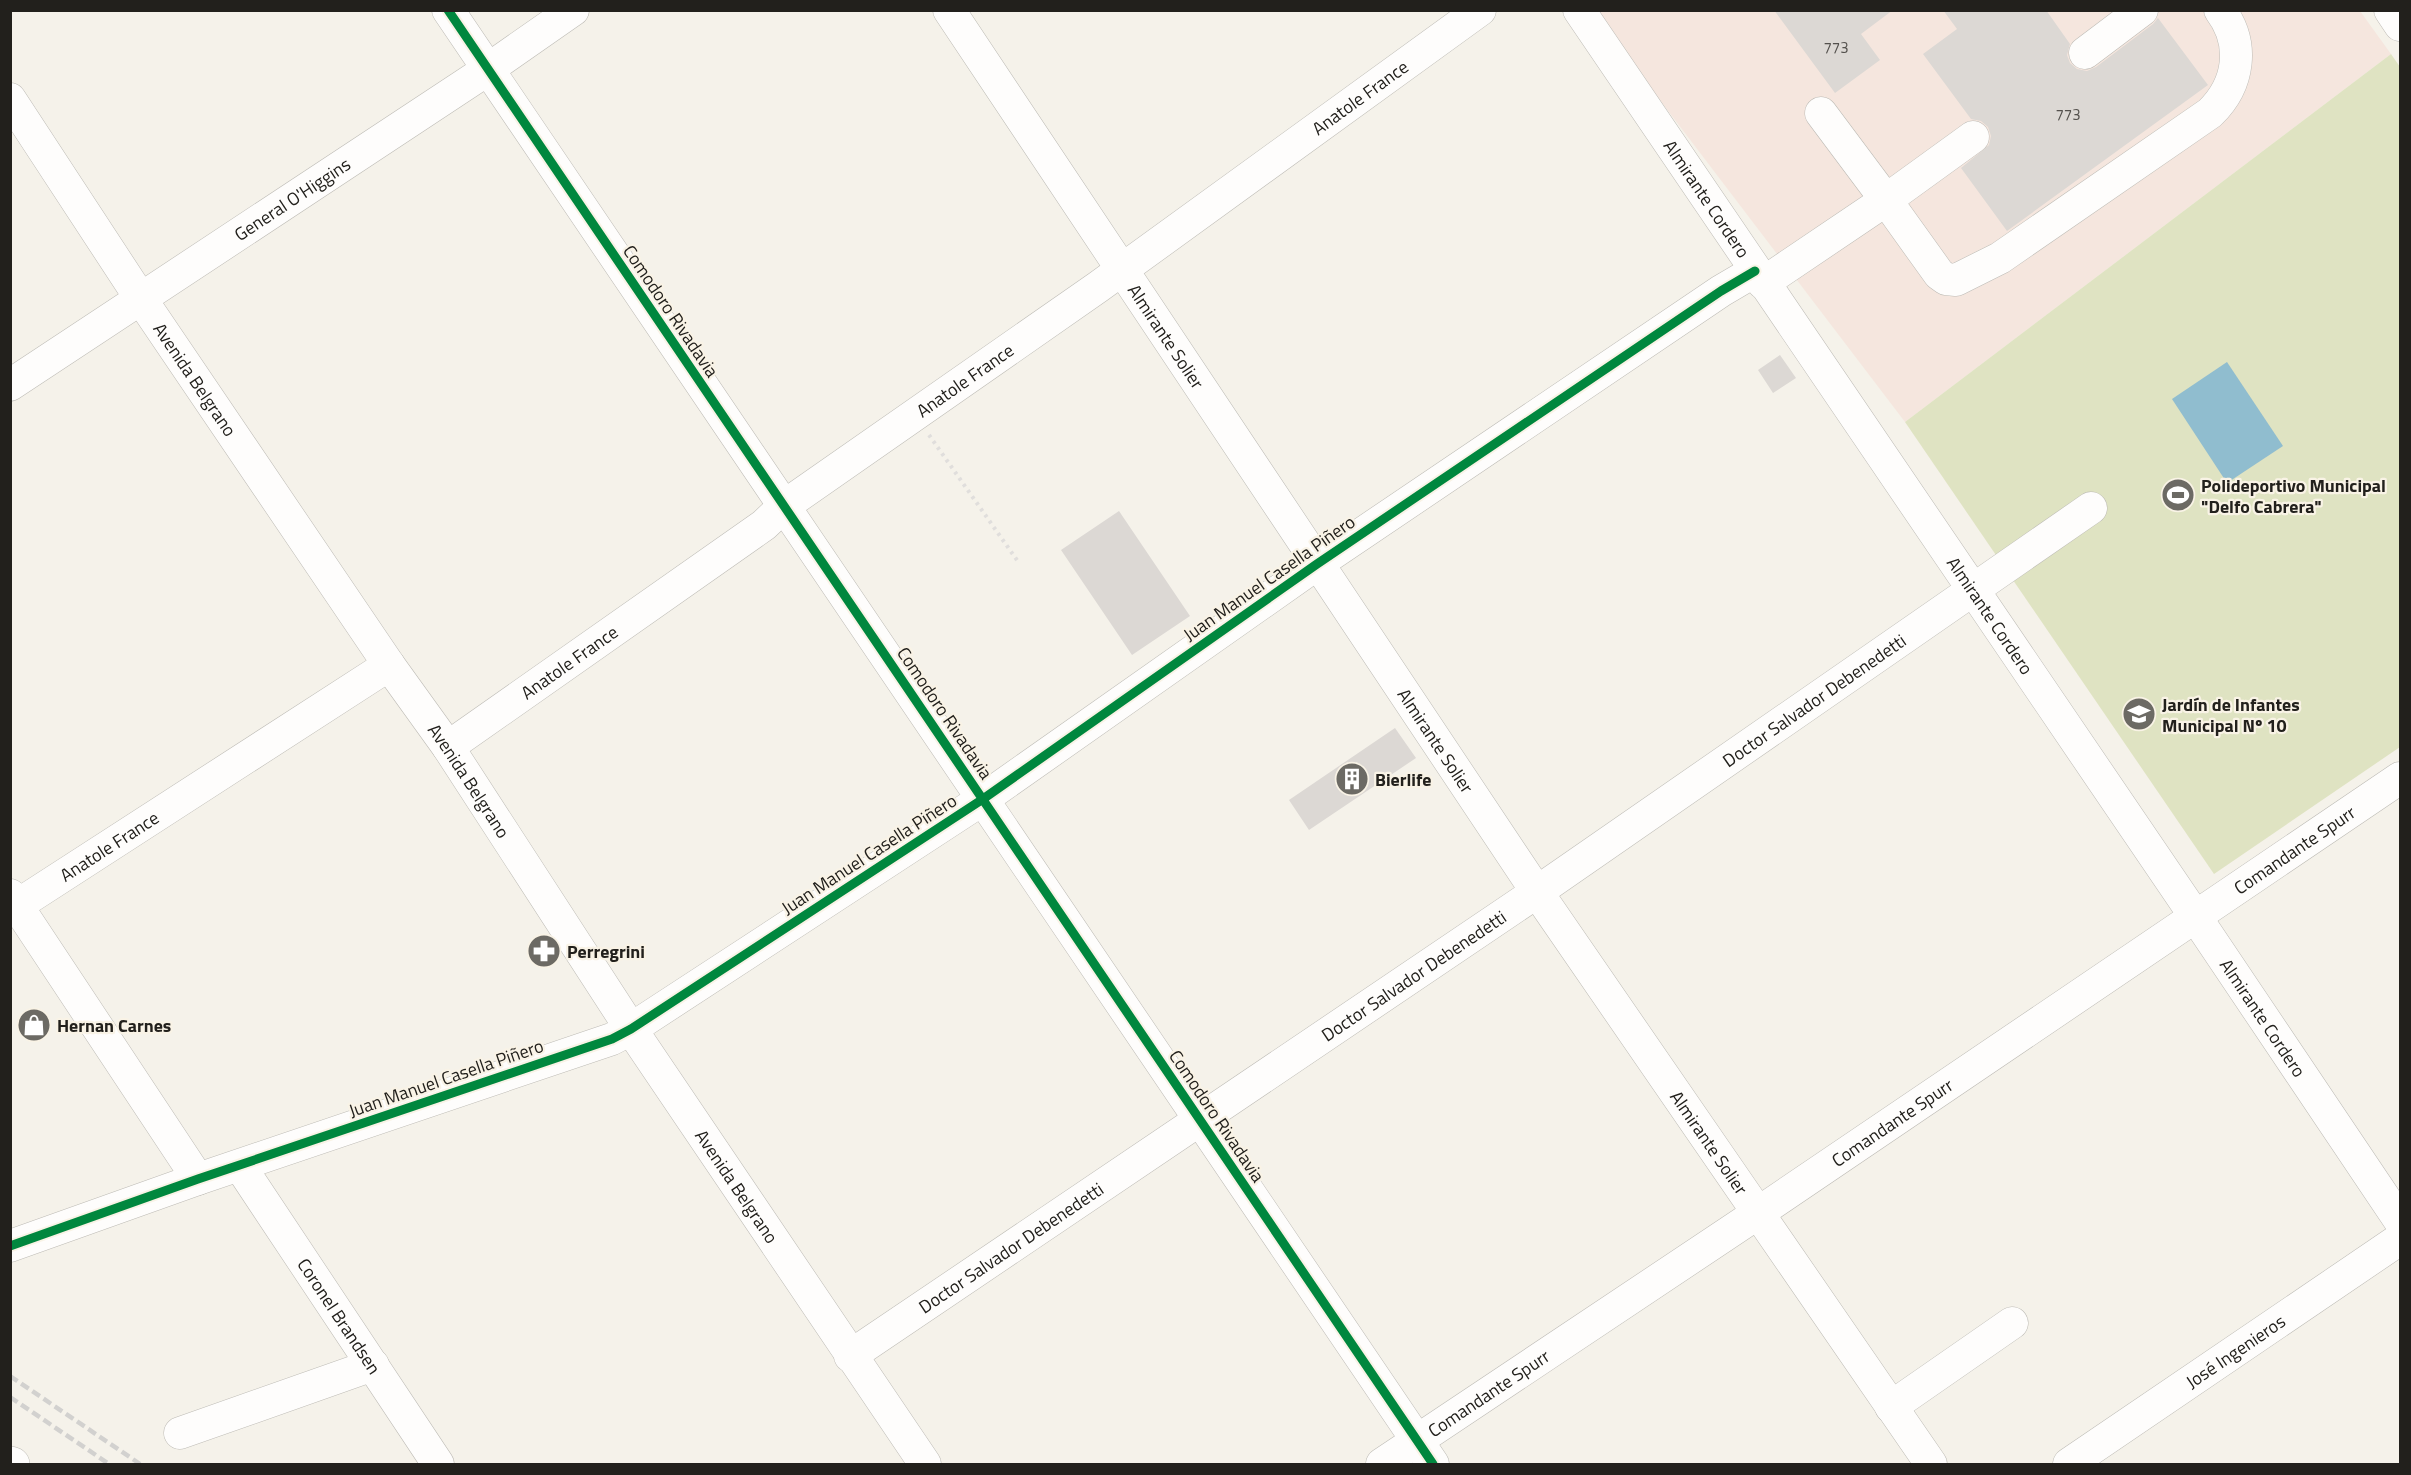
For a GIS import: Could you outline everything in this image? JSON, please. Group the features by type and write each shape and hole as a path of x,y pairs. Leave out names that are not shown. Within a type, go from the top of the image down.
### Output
{"street":[{"name":"Comodoro Rivadavia","path":"448,10 1425,1453"},
{"name":"General O'Higgins","path":"10,386 487,70 573,10"},
{"name":"Almirante Solier","path":"949,10 1537,892 1931,1464"},
{"name":"Anatole France","path":"448,747 764,525 784,506 1122,268 1480,10"},
{"name":"Almirante Cordero","path":"1579,10 2400,1221"},
{"path":"2085,53 2142,10"},
{"path":"1821,113 1887,200 1939,274 1946,279 1956,280 2000,258 2210,113 2218,105 2233,77 2236,55 2236,39 2230,24 2220,10"},
{"path":"2390,10 2400,25"},
{"name":"Avenida Belgrano","path":"10,99 141,299 389,665 448,747 631,1029 925,1464"},
{"name":"Juan Manuel Casella Piñero","path":"10,1246 198,1179 612,1039 631,1029 984,799 1317,564 1721,291 1759,277 1887,200 1973,137"},
{"name":"Doctor Salvador Debenedetti","path":"850,1356 1537,892 1973,592 2091,508"},
{"name":"Anatole France","path":"13,903 389,665"},
{"name":"Comandante Spurr","path":"1382,1464 1425,1453 1758,1213 2400,778"},
{"path":"13,903 198,1179"},
{"name":"Coronel Brandsen","path":"240,1166 438,1464"},
{"name":"José Ingenieros","path":"2070,1464 2400,1239"},
{"path":"1891,1407 2012,1323"},
{"path":"180,1433 373,1365"}],"path":[{"path":"915,415 1019,563"}],"shaded area":[{"path":"1592,11 2360,11 2391,54 1905,422"}],"green space":[{"name":"Polideportivo Municipal \"Delfo Cabrera\"","path":"2391,54 2400,67 2400,747 2214,874 1905,422"}],"water":[{"path":"2227,362 2283,446 2227,483 2172,399"}],"building":[{"path":"1774,10 1893,10 1861,34 1880,60 1835,93"},
{"path":"1943,10 2046,10 2070,44 2067,55 2070,63 2077,69 2087,71 2096,67 2158,18 2208,85 2007,231 1961,168 1989,145 1991,136 1988,127 1981,121 1971,119 1923,54 1957,29"},
{"path":"1780,355 1796,378 1773,393 1758,370"},
{"path":"1119,511 1190,616 1132,655 1061,550"},
{"name":"Bierlife","path":"1395,728 1416,758 1309,830 1289,800"}],"railway":[{"path":"10,1376 140,1464"},
{"path":"10,1397 109,1464"}],"cycle path":[{"path":"448,10 1433,1464"},
{"path":"10,1246 198,1179 612,1039 631,1029 983,799 1317,564 1721,291 1755,271"}],"place":[{"name":"Polideportivo Municipal \"Delfo Cabrera\"","path":"2178,495"},
{"name":"Jardín de Infantes Municipal Nº 10","path":"2139,714"},
{"name":"Bierlife","path":"1352,779"},
{"name":"Perregrini","path":"544,951"},
{"name":"Hernan Carnes","path":"34,1025"}]}
